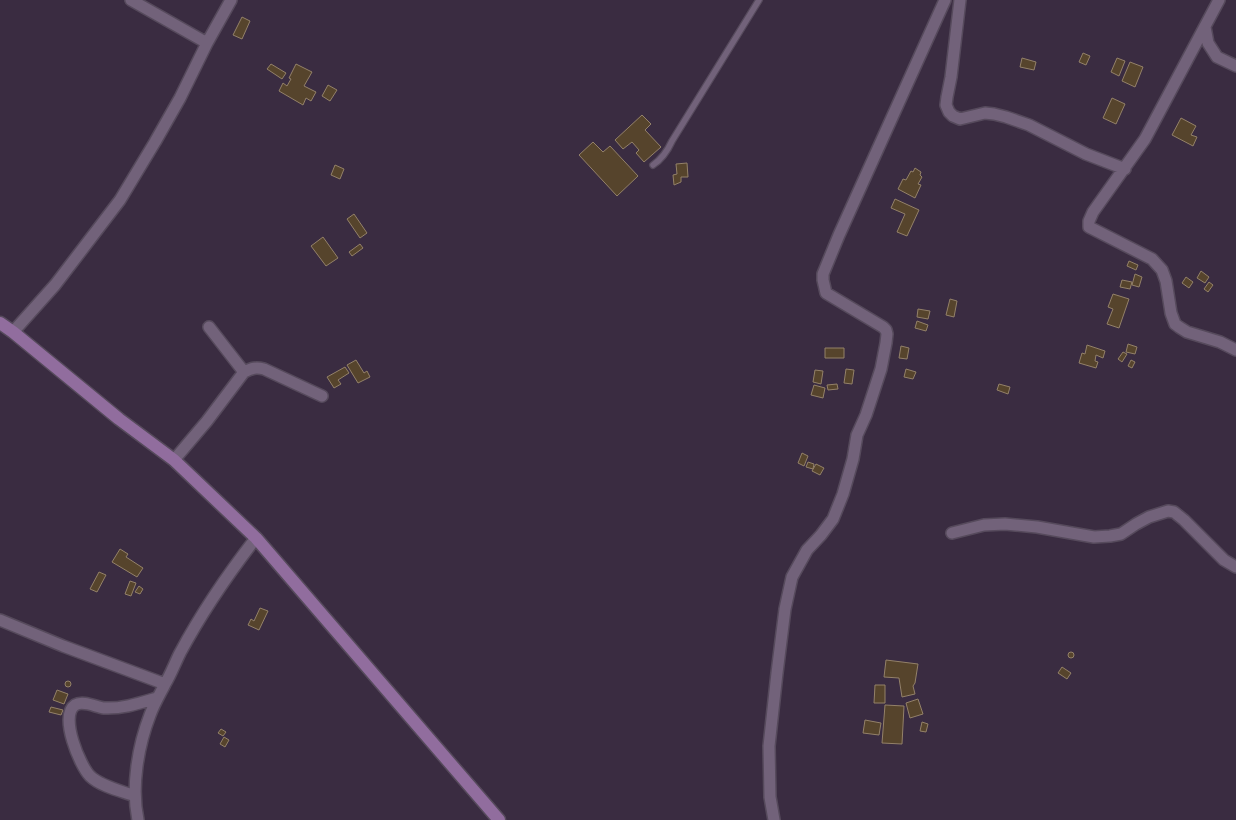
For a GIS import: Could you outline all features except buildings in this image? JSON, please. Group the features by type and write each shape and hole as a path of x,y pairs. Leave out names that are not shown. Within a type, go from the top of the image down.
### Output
{"street":[{"path":"131,0 207,43"},
{"path":"13,332 55,285 120,200 156,142 230,0"},
{"path":"774,820 770,797 769,746 784,619 792,577 807,550 832,519 843,494 858,435 881,368 887,334 883,327 826,293 823,274 946,0"},
{"path":"960,0 946,105 952,116 960,119 985,113 1006,117 1029,125 1086,154 1125,168"},
{"path":"1219,0 1145,139 1093,212 1089,221 1089,227 1152,259 1162,270 1166,281 1171,313 1178,328 1220,342 1236,350"},
{"path":"1205,27 1208,43 1217,57 1236,66"},
{"path":"0,323 118,419 174,460 256,538 499,820"},
{"path":"209,326 244,372"},
{"path":"174,460 207,421 244,372 257,367 264,369 322,396"},
{"path":"952,532 984,525 1005,524 1037,527 1094,537 1110,536 1121,534 1149,517 1168,511 1174,512 1184,520 1224,560 1236,567"},
{"path":"138,820 135,796 138,756 142,737 157,698 179,654 210,601 232,568 256,538"},
{"path":"0,620 165,684"},
{"path":"135,796 114,789 90,776 82,765 74,747 70,728 70,716 72,708 76,704 110,708 128,706 157,698"}],"lane":[{"path":"653,165 667,152 759,0"}]}
